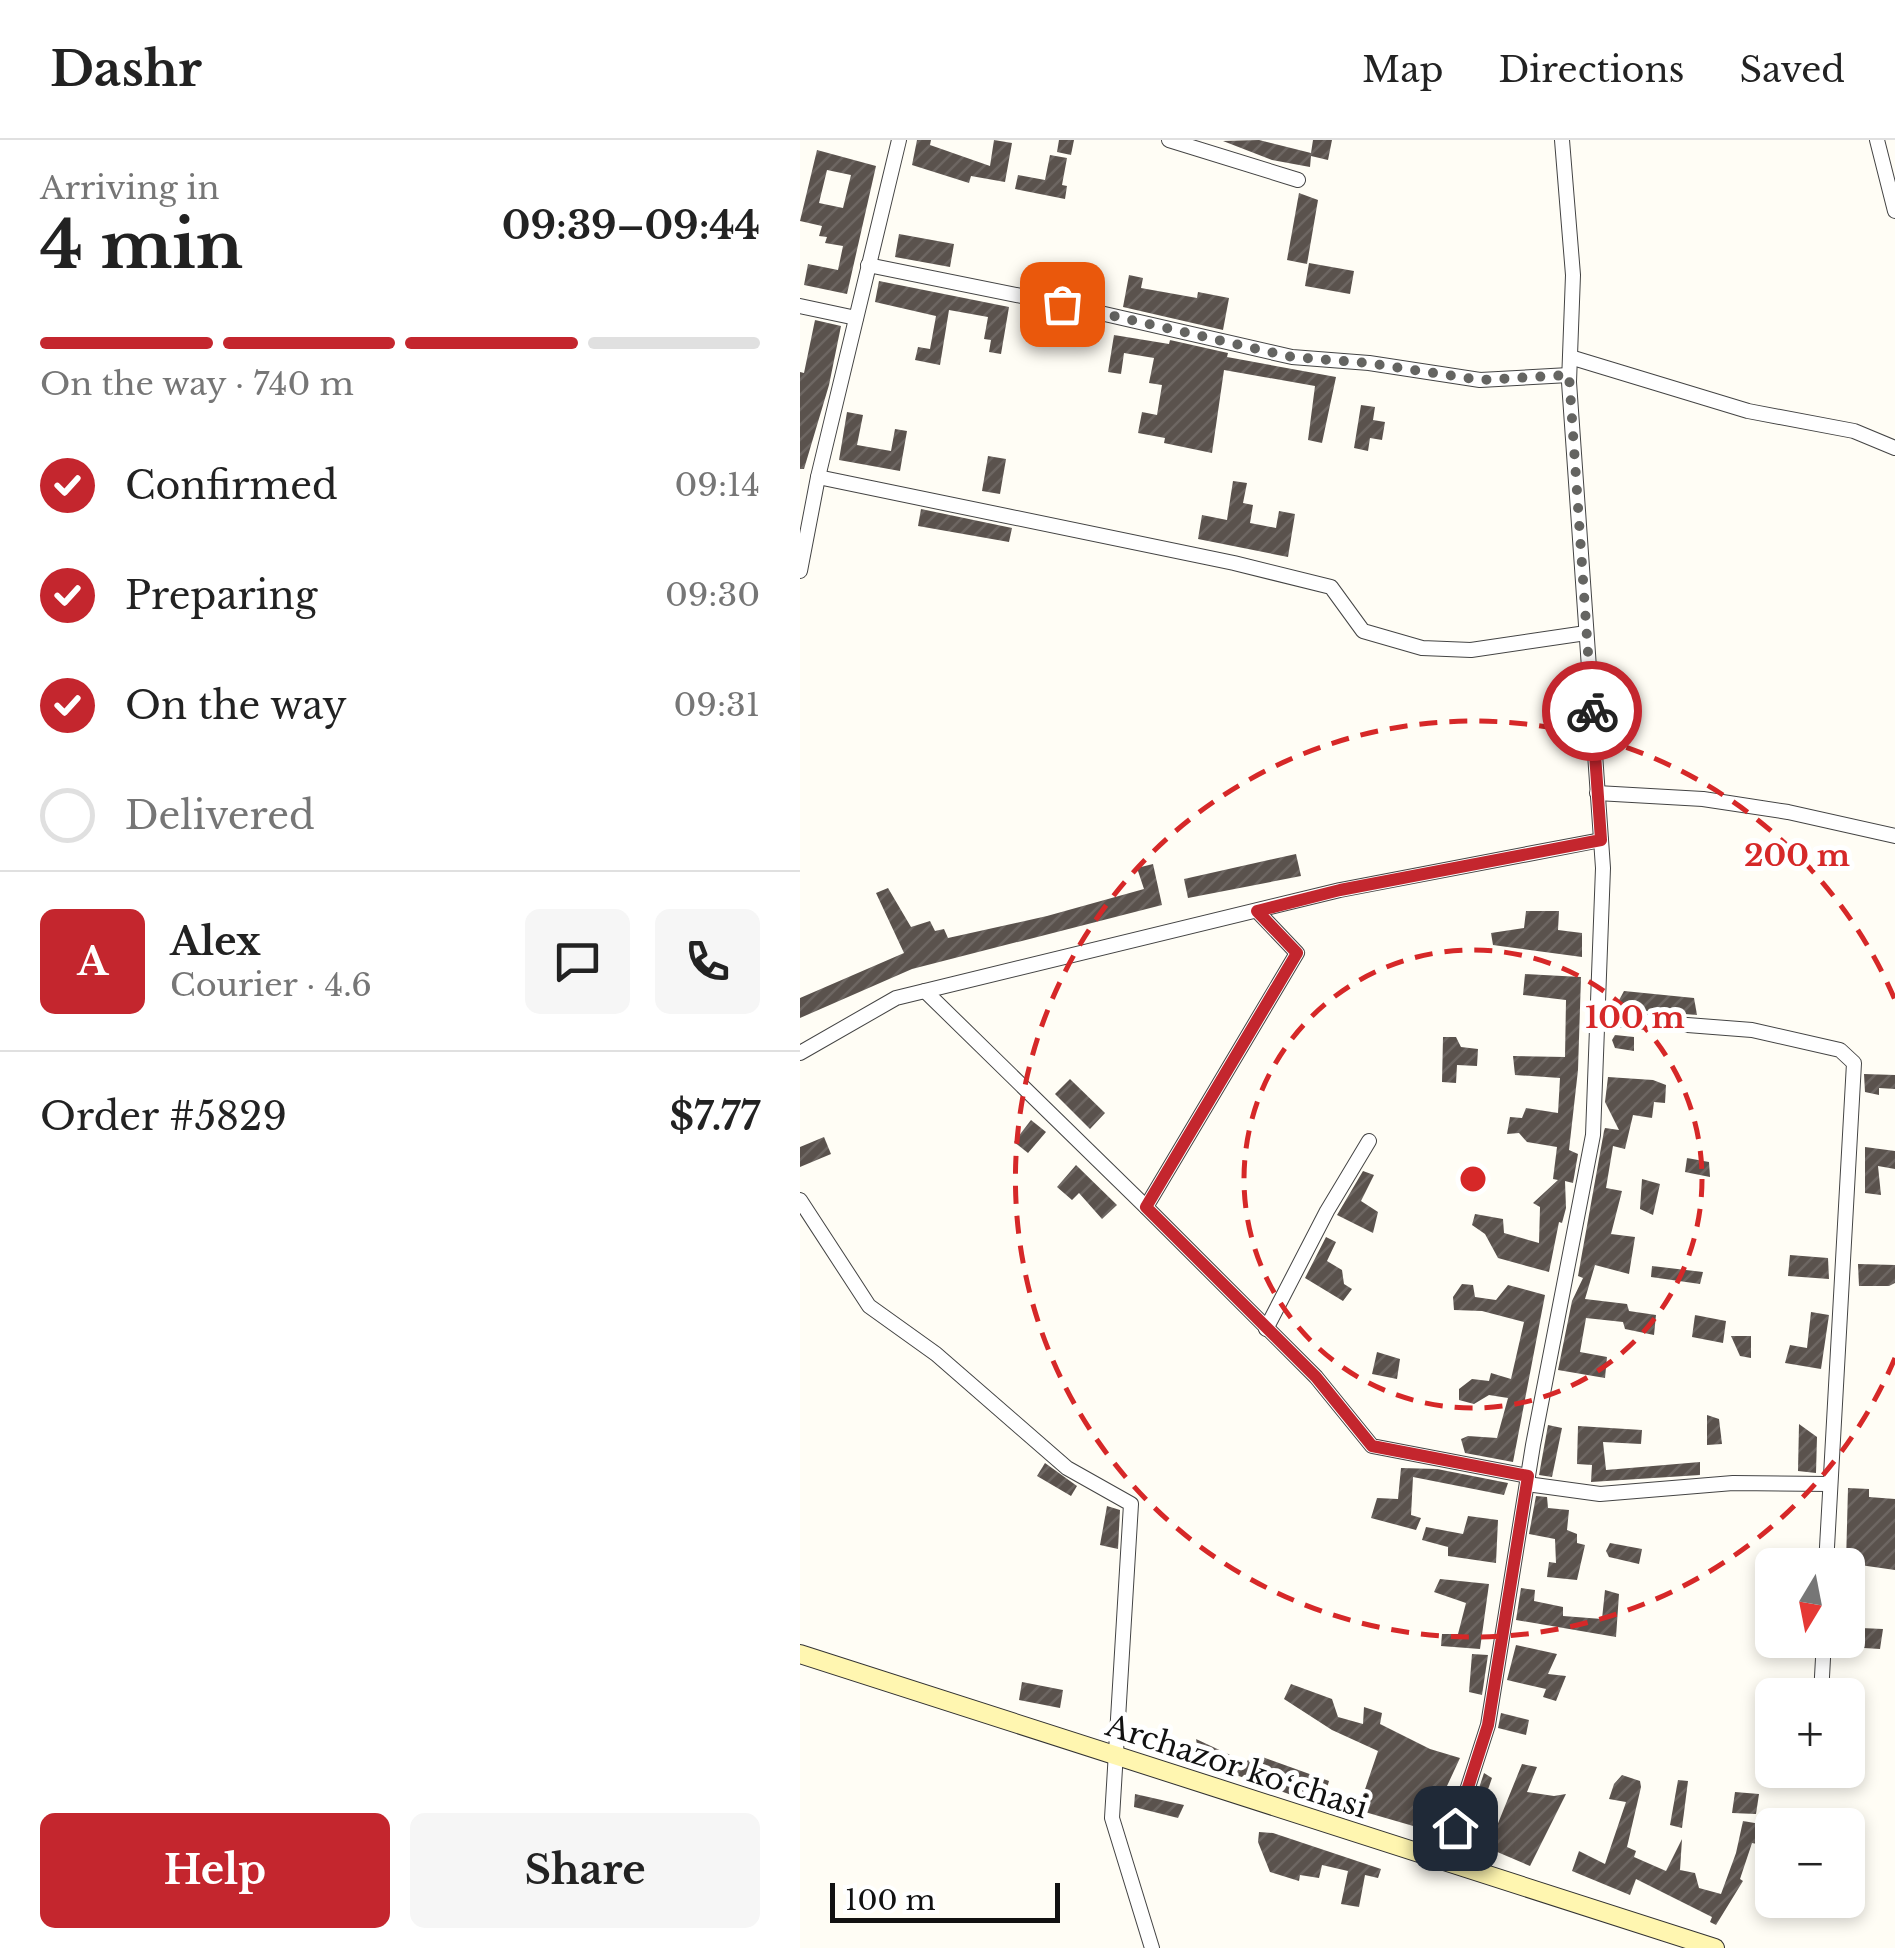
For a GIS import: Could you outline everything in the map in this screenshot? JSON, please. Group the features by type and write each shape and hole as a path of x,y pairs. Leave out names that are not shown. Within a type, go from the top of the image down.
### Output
{"street":[{"path":"800,572 806,508 818,477 899,140"},
{"path":"1169,140 1298,180"},
{"path":"1444,1862 1488,1725 1527,1480 1593,1135 1603,868 1569,375 1573,275 1562,140"},
{"path":"1877,140 1895,211"},
{"path":"868,265 1062,304 1292,357 1368,363 1480,380 1569,375"},
{"path":"800,306 856,318"},
{"path":"1570,356 1748,410 1854,431 1895,448"},
{"path":"818,477 1234,563 1331,587 1362,630 1422,648 1471,650 1586,633"},
{"path":"1598,793 1703,800 1788,812 1895,836"},
{"path":"800,1053 896,998 1340,890 1601,840"},
{"path":"1146,1207 1297,953 1257,911"},
{"path":"925,992 1316,1377 1372,1446 1600,1494 1733,1483 1829,1484"},
{"path":"1597,1018 1752,1030 1840,1050 1854,1064 1827,1548"},
{"path":"1266,1328 1368,1141"},
{"path":"800,1200 868,1306 936,1354 1067,1468 1131,1504 1112,1818 1152,1948"},
{"name":"Archazor koʻchasi","path":"800,1654 1715,1948"}],"building":[{"path":"917,140 931,140 930,145 990,166 994,140 1012,143 1005,182 971,176 969,183 912,165"},
{"path":"1059,140 1074,140 1071,155 1057,152"},
{"path":"1259,140 1311,153 1313,140 1332,140 1328,160 1311,156 1310,167 1272,160 1223,141"},
{"path":"817,150 876,166 847,294 804,285 808,264 838,270 843,246 825,243 827,237 819,236 822,226 800,221","holes":["827,170 851,175 843,208 819,203"]},
{"path":"1050,155 1067,158 1062,185 1067,186 1065,199 1015,189 1018,175 1045,180"},
{"path":"1299,193 1318,200 1307,264 1287,260"},
{"path":"899,234 954,244 950,267 895,257"},
{"path":"1309,263 1354,271 1350,294 1305,286"},
{"path":"1129,275 1143,278 1141,288 1197,298 1198,292 1229,298 1223,330 1123,307"},
{"path":"879,281 1009,307 1001,354 989,352 991,340 984,339 988,317 949,310 940,365 915,360 918,347 930,349 936,316 875,302"},
{"path":"1053,319 1069,322 1067,334 1051,332"},
{"path":"815,320 841,326 829,385 804,469 800,469 800,372 804,373"},
{"path":"1114,335 1169,344 1170,340 1228,353 1227,357 1336,377 1322,443 1308,440 1315,386 1224,370 1212,453 1138,433 1142,412 1157,415 1162,385 1149,383 1154,358 1124,353 1121,374 1108,372"},
{"path":"1361,405 1375,407 1373,420 1385,422 1382,440 1370,438 1368,451 1354,448"},
{"path":"847,412 863,415 857,445 891,451 895,429 907,431 900,471 839,460"},
{"path":"988,456 1006,459 1000,494 982,491"},
{"path":"1233,481 1247,483 1243,503 1253,505 1250,523 1276,528 1279,511 1295,514 1288,557 1198,539 1202,515 1227,520"},
{"path":"921,509 1012,528 1009,542 918,526"},
{"path":"1296,854 1301,876 1188,898 1184,879"},
{"path":"1153,864 1162,905 912,969 800,1018 800,998 904,953 876,893 888,888 911,927 930,921 935,931 944,929 948,938 1144,889 1137,868"},
{"path":"1526,911 1559,911 1558,930 1582,933 1582,957 1493,945 1491,933 1524,928"},
{"path":"1525,974 1581,977 1578,1070 1569,1150 1578,1154 1573,1183 1565,1181 1566,1208 1562,1223 1559,1222 1549,1272 1498,1258 1485,1234 1472,1225 1475,1214 1503,1219 1504,1233 1539,1243 1540,1207 1533,1203 1558,1180 1553,1179 1557,1147 1527,1142 1519,1133 1507,1134 1510,1117 1522,1118 1526,1108 1558,1113 1560,1078 1515,1075 1513,1056 1565,1057 1566,1000 1523,995"},
{"path":"1624,991 1694,998 1697,1015 1622,1009 1617,1004"},
{"path":"1615,1035 1634,1037 1634,1051 1615,1048"},
{"path":"1443,1037 1456,1037 1461,1047 1478,1049 1477,1066 1457,1065 1456,1083 1442,1082"},
{"path":"1864,1074 1895,1075 1895,1089 1879,1088 1879,1095 1865,1092"},
{"path":"1608,1077 1653,1080 1666,1085 1665,1103 1654,1102 1652,1118 1633,1115 1625,1149 1613,1146 1606,1188 1622,1191 1611,1234 1635,1237 1629,1274 1595,1265 1585,1299 1627,1304 1629,1311 1656,1315 1654,1335 1625,1329 1623,1322 1586,1318 1580,1352 1607,1357 1605,1378 1558,1370 1572,1301 1583,1278 1578,1276 1604,1131 1619,1130 1605,1102"},
{"path":"1070,1079 1105,1113 1090,1129 1055,1094"},
{"path":"1031,1120 1046,1132 1028,1153 1014,1142"},
{"path":"824,1137 831,1154 800,1167 800,1147"},
{"path":"1865,1147 1895,1151 1895,1169 1878,1166 1881,1195 1865,1193"},
{"path":"1687,1158 1709,1162 1710,1177 1685,1172"},
{"path":"1076,1165 1117,1205 1102,1219 1079,1193 1072,1200 1057,1187"},
{"path":"1363,1171 1374,1175 1361,1201 1378,1212 1373,1233 1337,1215"},
{"path":"1642,1179 1660,1184 1653,1215 1640,1209"},
{"path":"1326,1237 1336,1242 1327,1261 1342,1270 1344,1284 1352,1289 1343,1301 1305,1278"},
{"path":"1790,1255 1828,1258 1829,1279 1788,1276"},
{"path":"1858,1264 1895,1265 1895,1283 1859,1286"},
{"path":"1652,1266 1703,1272 1700,1284 1651,1277"},
{"path":"1462,1284 1473,1285 1475,1297 1496,1300 1508,1285 1545,1295 1513,1462 1465,1453 1461,1439 1497,1438 1508,1398 1489,1395 1474,1404 1459,1400 1459,1389 1472,1379 1489,1381 1491,1373 1511,1379 1524,1322 1482,1311 1454,1310 1453,1297"},
{"path":"1811,1312 1829,1315 1821,1369 1785,1363 1790,1345 1807,1348"},
{"path":"1695,1315 1726,1321 1723,1343 1692,1337"},
{"path":"1731,1336 1751,1336 1751,1358 1740,1356"},
{"path":"1377,1352 1400,1359 1397,1379 1372,1374"},
{"path":"1707,1415 1719,1419 1722,1444 1707,1445"},
{"path":"1799,1424 1817,1437 1816,1473 1798,1471"},
{"path":"1548,1425 1562,1428 1552,1477 1539,1475"},
{"path":"1578,1426 1642,1430 1641,1444 1603,1442 1606,1470 1700,1462 1700,1475 1591,1482 1592,1465 1577,1464"},
{"path":"1045,1463 1077,1486 1071,1496 1037,1476"},
{"path":"1401,1468 1437,1469 1508,1483 1504,1495 1413,1477 1411,1515 1421,1518 1416,1530 1371,1518 1377,1498 1398,1499"},
{"path":"1848,1488 1869,1489 1869,1497 1895,1499 1895,1570 1865,1566 1865,1548 1846,1548"},
{"path":"1536,1496 1547,1497 1548,1508 1569,1510 1567,1530 1577,1534 1577,1543 1585,1545 1577,1580 1547,1577 1549,1562 1556,1563 1555,1539 1529,1534"},
{"path":"1107,1506 1120,1510 1118,1549 1100,1545"},
{"path":"1468,1516 1498,1520 1496,1563 1448,1556 1448,1547 1422,1540 1426,1527 1463,1534"},
{"path":"1610,1543 1642,1549 1639,1564 1609,1557 1606,1551"},
{"path":"1440,1579 1489,1584 1480,1649 1441,1646 1442,1634 1458,1634 1466,1603 1434,1592"},
{"path":"1521,1588 1535,1590 1534,1601 1563,1607 1563,1616 1602,1619 1605,1590 1619,1594 1616,1637 1516,1620"},
{"path":"1865,1628 1883,1629 1880,1649 1865,1648"},
{"path":"1516,1645 1557,1654 1548,1674 1566,1676 1556,1701 1543,1697 1546,1689 1507,1680"},
{"path":"1472,1654 1488,1655 1482,1695 1469,1692"},
{"path":"1022,1682 1063,1690 1060,1708 1019,1700"},
{"path":"1291,1684 1332,1699 1338,1717 1363,1724 1364,1707 1382,1713 1380,1724 1430,1749 1460,1758 1434,1832 1358,1810 1378,1751 1332,1730 1284,1699"},
{"path":"1501,1713 1529,1720 1526,1735 1498,1728"},
{"path":"1196,1739 1245,1762 1257,1755 1329,1781 1322,1806 1200,1762"},
{"path":"1522,1764 1537,1767 1527,1792 1566,1794 1530,1866 1488,1848"},
{"path":"1484,1773 1492,1778 1475,1827 1467,1824"},
{"path":"1622,1775 1640,1781 1627,1847 1636,1851 1634,1857 1666,1871 1682,1839 1680,1870 1695,1873 1699,1888 1721,1894 1743,1821 1755,1823 1755,1844 1740,1879 1743,1881 1716,1925 1710,1922 1712,1917 1636,1879 1630,1895 1572,1871 1579,1851 1605,1864 1626,1802 1609,1799"},
{"path":"1678,1780 1688,1781 1682,1828 1670,1825"},
{"path":"1735,1792 1759,1794 1755,1814 1732,1813"},
{"path":"1135,1794 1184,1805 1178,1818 1134,1807"},
{"path":"1259,1832 1273,1833 1381,1869 1378,1878 1365,1875 1359,1907 1341,1904 1348,1871 1322,1865 1319,1878 1300,1875 1299,1881 1270,1872 1258,1842"}],"way so far":[{"path":"1062,304 1292,357 1368,363 1480,380 1569,375 1592,711"}],"route":[{"path":"1455,1828 1488,1725 1528,1476 1372,1446 1316,1377 1146,1207 1297,953 1257,911 1340,890 1601,840 1592,711"}]}
